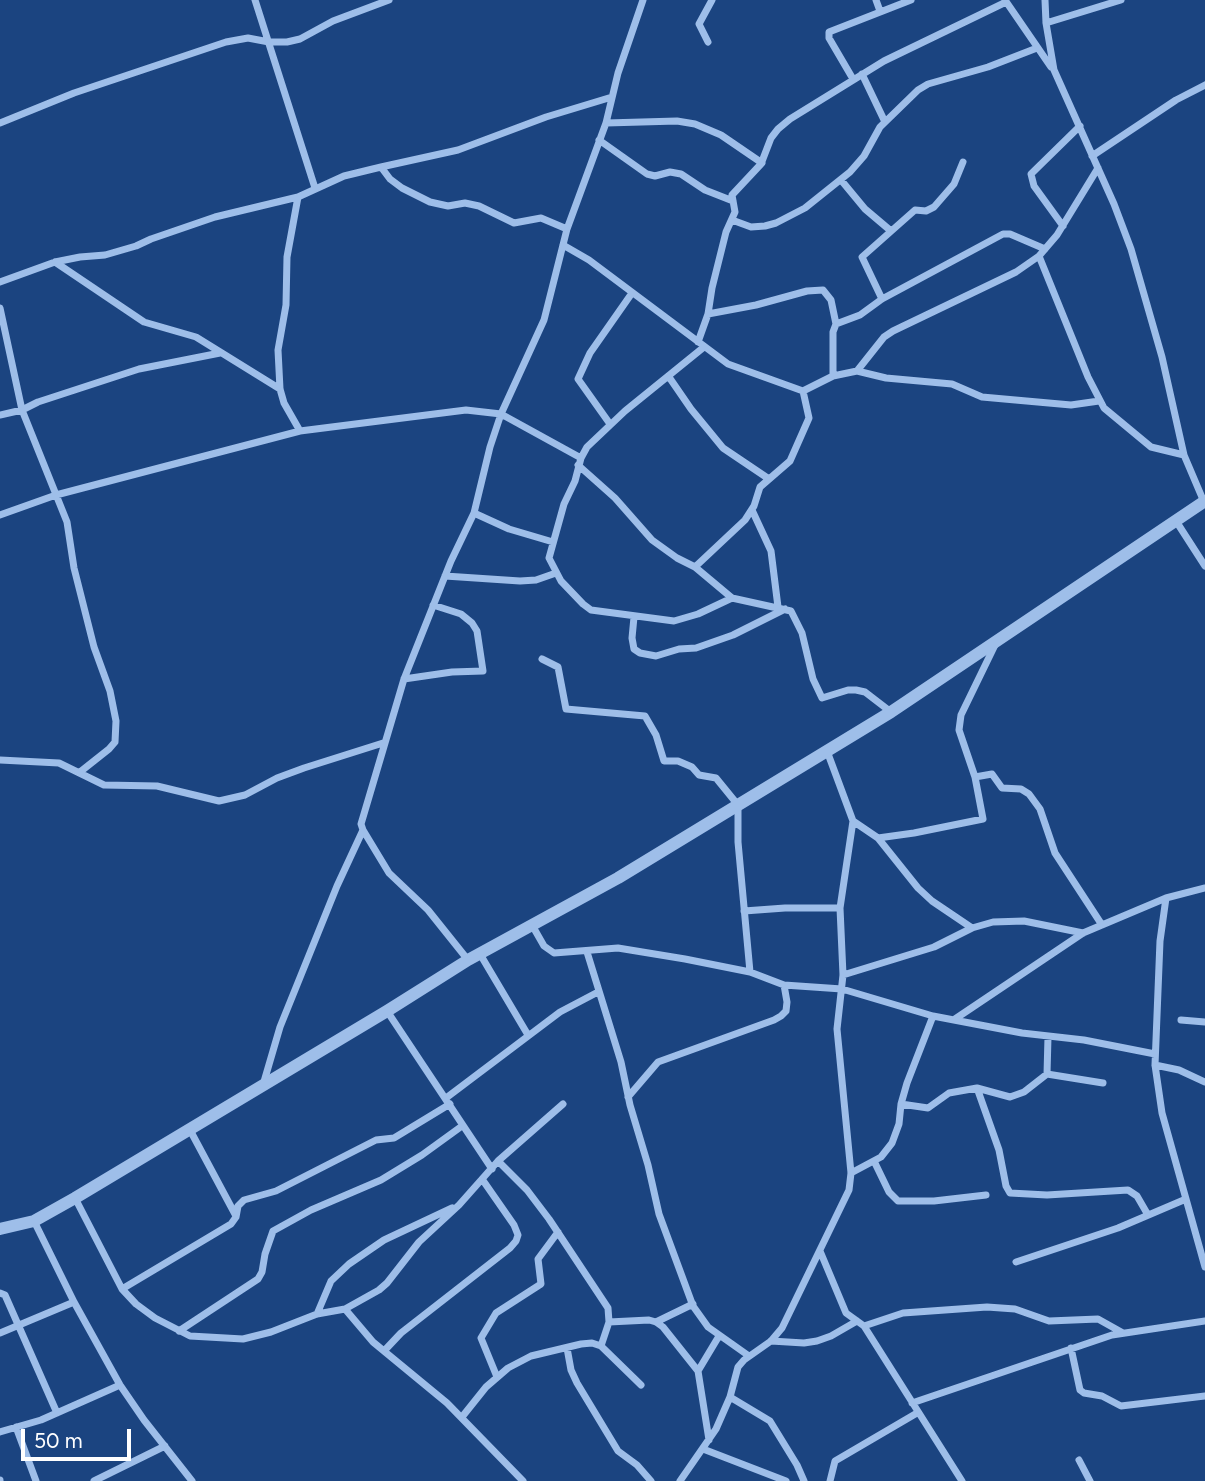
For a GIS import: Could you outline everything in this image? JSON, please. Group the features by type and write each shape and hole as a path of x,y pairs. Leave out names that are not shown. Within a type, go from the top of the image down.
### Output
{"street":[{"path":"255,0 315,188"},
{"path":"0,123 59,99 226,41 248,38 269,43 299,39 333,21 389,0"},
{"path":"528,1035 474,957 389,873 361,824 404,679 445,576 474,513 501,414 544,320 567,229 606,122 618,73 643,0"},
{"path":"708,43 699,24 712,0"},
{"path":"876,0 880,11"},
{"path":"853,79 829,38 829,32 911,0"},
{"path":"1045,0 1054,70"},
{"path":"1046,23 1121,0"},
{"path":"0,1229 34,1220 75,1198 474,957 618,878 891,712 1205,501 1184,454 1147,302 1130,249 1098,169 1054,70 1005,1 853,79 778,129 771,138 762,163 733,194 735,212 726,232 701,344 669,377 610,424 587,447 580,461 575,481 564,504 549,558 556,573 587,607 595,611 676,621 732,598"},
{"path":"732,220 751,227 776,223 804,208 841,180 864,156 885,122 918,90 928,84 963,76 1037,48"},
{"path":"862,74 885,122"},
{"path":"1092,156 1176,100 1205,85"},
{"path":"0,282 55,262 105,255 215,217 298,197 344,176 458,150 546,117 612,97"},
{"path":"606,122 677,121 695,124 721,135 762,163"},
{"path":"1063,226 1034,186 1031,174 1080,126"},
{"path":"599,140 647,174 681,174 705,190 733,201"},
{"path":"882,299 862,257 915,210 926,211 934,207 954,184 963,162"},
{"path":"382,167 390,179 402,188 430,202 448,206 465,203 479,206 514,223 541,218 567,229"},
{"path":"857,372 877,345 893,331 1016,272 1039,256 1063,226 1098,169"},
{"path":"841,180 865,209 891,231"},
{"path":"298,197 287,257 286,304 278,350 279,389 300,431"},
{"path":"836,324 860,315 882,299 1006,234 1013,234 1045,249"},
{"path":"563,245 728,364 803,391 834,376 857,372 886,379 948,383 982,397 1071,405 1099,401"},
{"path":"1039,256 1104,408 1149,445 1162,451 1184,454"},
{"path":"55,262 145,322 196,337 279,389"},
{"path":"708,314 807,291 823,290 831,300 836,324 833,332 834,376"},
{"path":"610,424 578,379 590,353 632,293"},
{"path":"0,308 22,410 67,522 74,568 94,647 110,691 116,721 115,741 80,772"},
{"path":"0,415 22,410 38,402 139,369 220,353"},
{"path":"669,377 723,448 769,479"},
{"path":"695,567 745,520 752,510 760,487 790,461 809,418 803,391"},
{"path":"0,515 56,495 300,431 466,410 501,414 580,461 652,540 695,567 732,598 793,613 800,627 820,696 825,698 841,691 865,692 891,712"},
{"path":"752,510 771,551 781,608"},
{"path":"474,513 509,529 553,542"},
{"path":"1177,521 1205,566"},
{"path":"445,576 520,581 536,580 556,573"},
{"path":"404,679 452,671 484,671 477,631 472,623 461,614 433,605"},
{"path":"635,617 632,638 634,649 656,656 682,648 696,648 733,635 781,608"},
{"path":"878,838 983,819 975,778 959,730 961,715 996,642"},
{"path":"542,659 558,667 566,709 645,716 656,735 664,761 678,761 692,767 699,775 716,778 738,805 738,842 750,972"},
{"path":"0,760 59,763 111,786 162,787 219,801 245,795 277,778 383,743"},
{"path":"681,1481 709,1440 730,1397 738,1367 771,1341 782,1328 849,1190 851,1173 836,1029 843,975 841,908 853,821 827,751"},
{"path":"975,778 992,774 1002,788 1021,789 1029,794 1040,809 1055,853 1102,925"},
{"path":"853,821 878,838 918,888 941,908 972,928"},
{"path":"263,1086 280,1027 337,886 363,830"},
{"path":"955,1019 1083,933 1166,898 1205,888"},
{"path":"1166,898 1160,941 1155,1065 1162,1113 1205,1267"},
{"path":"744,911 841,908"},
{"path":"843,975 934,947 972,928 993,922 1024,921 1083,933"},
{"path":"532,925 544,946 554,953 618,948 750,972 784,985 842,989 933,1016 1155,1054"},
{"path":"587,952 621,1062 659,1214 692,1304 703,1322 749,1356"},
{"path":"628,1097 658,1062 781,1016 786,1011 787,1002 784,985"},
{"path":"122,1289 231,1224 236,1217 238,1206 244,1200 276,1191 380,1139 394,1138 448,1101 560,1012 598,992"},
{"path":"387,1012 492,1169"},
{"path":"851,1173 888,1151 899,1124 901,1104 933,1016"},
{"path":"1181,1020 1205,1022"},
{"path":"1046,1074 1048,1037"},
{"path":"1155,1065 1178,1070 1205,1082"},
{"path":"901,1104 928,1108 948,1093 977,1088 1010,1097 1020,1094 1046,1074 1103,1083"},
{"path":"977,1088 999,1150 1006,1186 1010,1193 1047,1195 1128,1191 1137,1196 1148,1215"},
{"path":"75,1198 122,1289 146,1311 190,1336 243,1339 271,1332 317,1314 345,1309 379,1290 419,1242 459,1205 498,1161 564,1104"},
{"path":"179,1331 258,1279 274,1231 311,1210 381,1181 462,1126"},
{"path":"190,1130 236,1217"},
{"path":"498,1161 527,1190 608,1308 609,1322 600,1346"},
{"path":"874,1161 889,1192 898,1201 934,1201 986,1195"},
{"path":"384,1351 401,1333 516,1241 518,1235 514,1225 482,1179"},
{"path":"1016,1262 1118,1228 1186,1199"},
{"path":"317,1314 331,1282 349,1264 384,1240 459,1205"},
{"path":"34,1220 74,1302 120,1385 192,1481"},
{"path":"497,1377 481,1338 496,1312 541,1284 538,1259 558,1232"},
{"path":"820,1251 845,1311 860,1323 962,1481"},
{"path":"0,1293 5,1295 57,1413"},
{"path":"0,1332 74,1302"},
{"path":"609,1322 656,1322 692,1304"},
{"path":"771,1341 804,1343 831,1336 860,1323 903,1313 987,1307 1015,1308 1049,1321 1098,1319 1124,1333"},
{"path":"345,1309 373,1342 420,1379 523,1481"},
{"path":"912,1403 1071,1348 1124,1333 1205,1321"},
{"path":"656,1322 698,1371 709,1440"},
{"path":"698,1371 719,1336"},
{"path":"462,1418 497,1377 519,1361 592,1343 610,1353 641,1385"},
{"path":"567,1348 576,1383 618,1451 623,1457 632,1460 651,1481"},
{"path":"1071,1348 1080,1390 1084,1393 1104,1396 1121,1406 1205,1396"},
{"path":"0,1432 57,1413 120,1385"},
{"path":"730,1397 770,1421 804,1481"},
{"path":"830,1481 835,1461 917,1413"},
{"path":"16,1427 36,1481"},
{"path":"94,1481 165,1446"},
{"path":"703,1449 786,1481"},
{"path":"1079,1460 1090,1481"}]}
